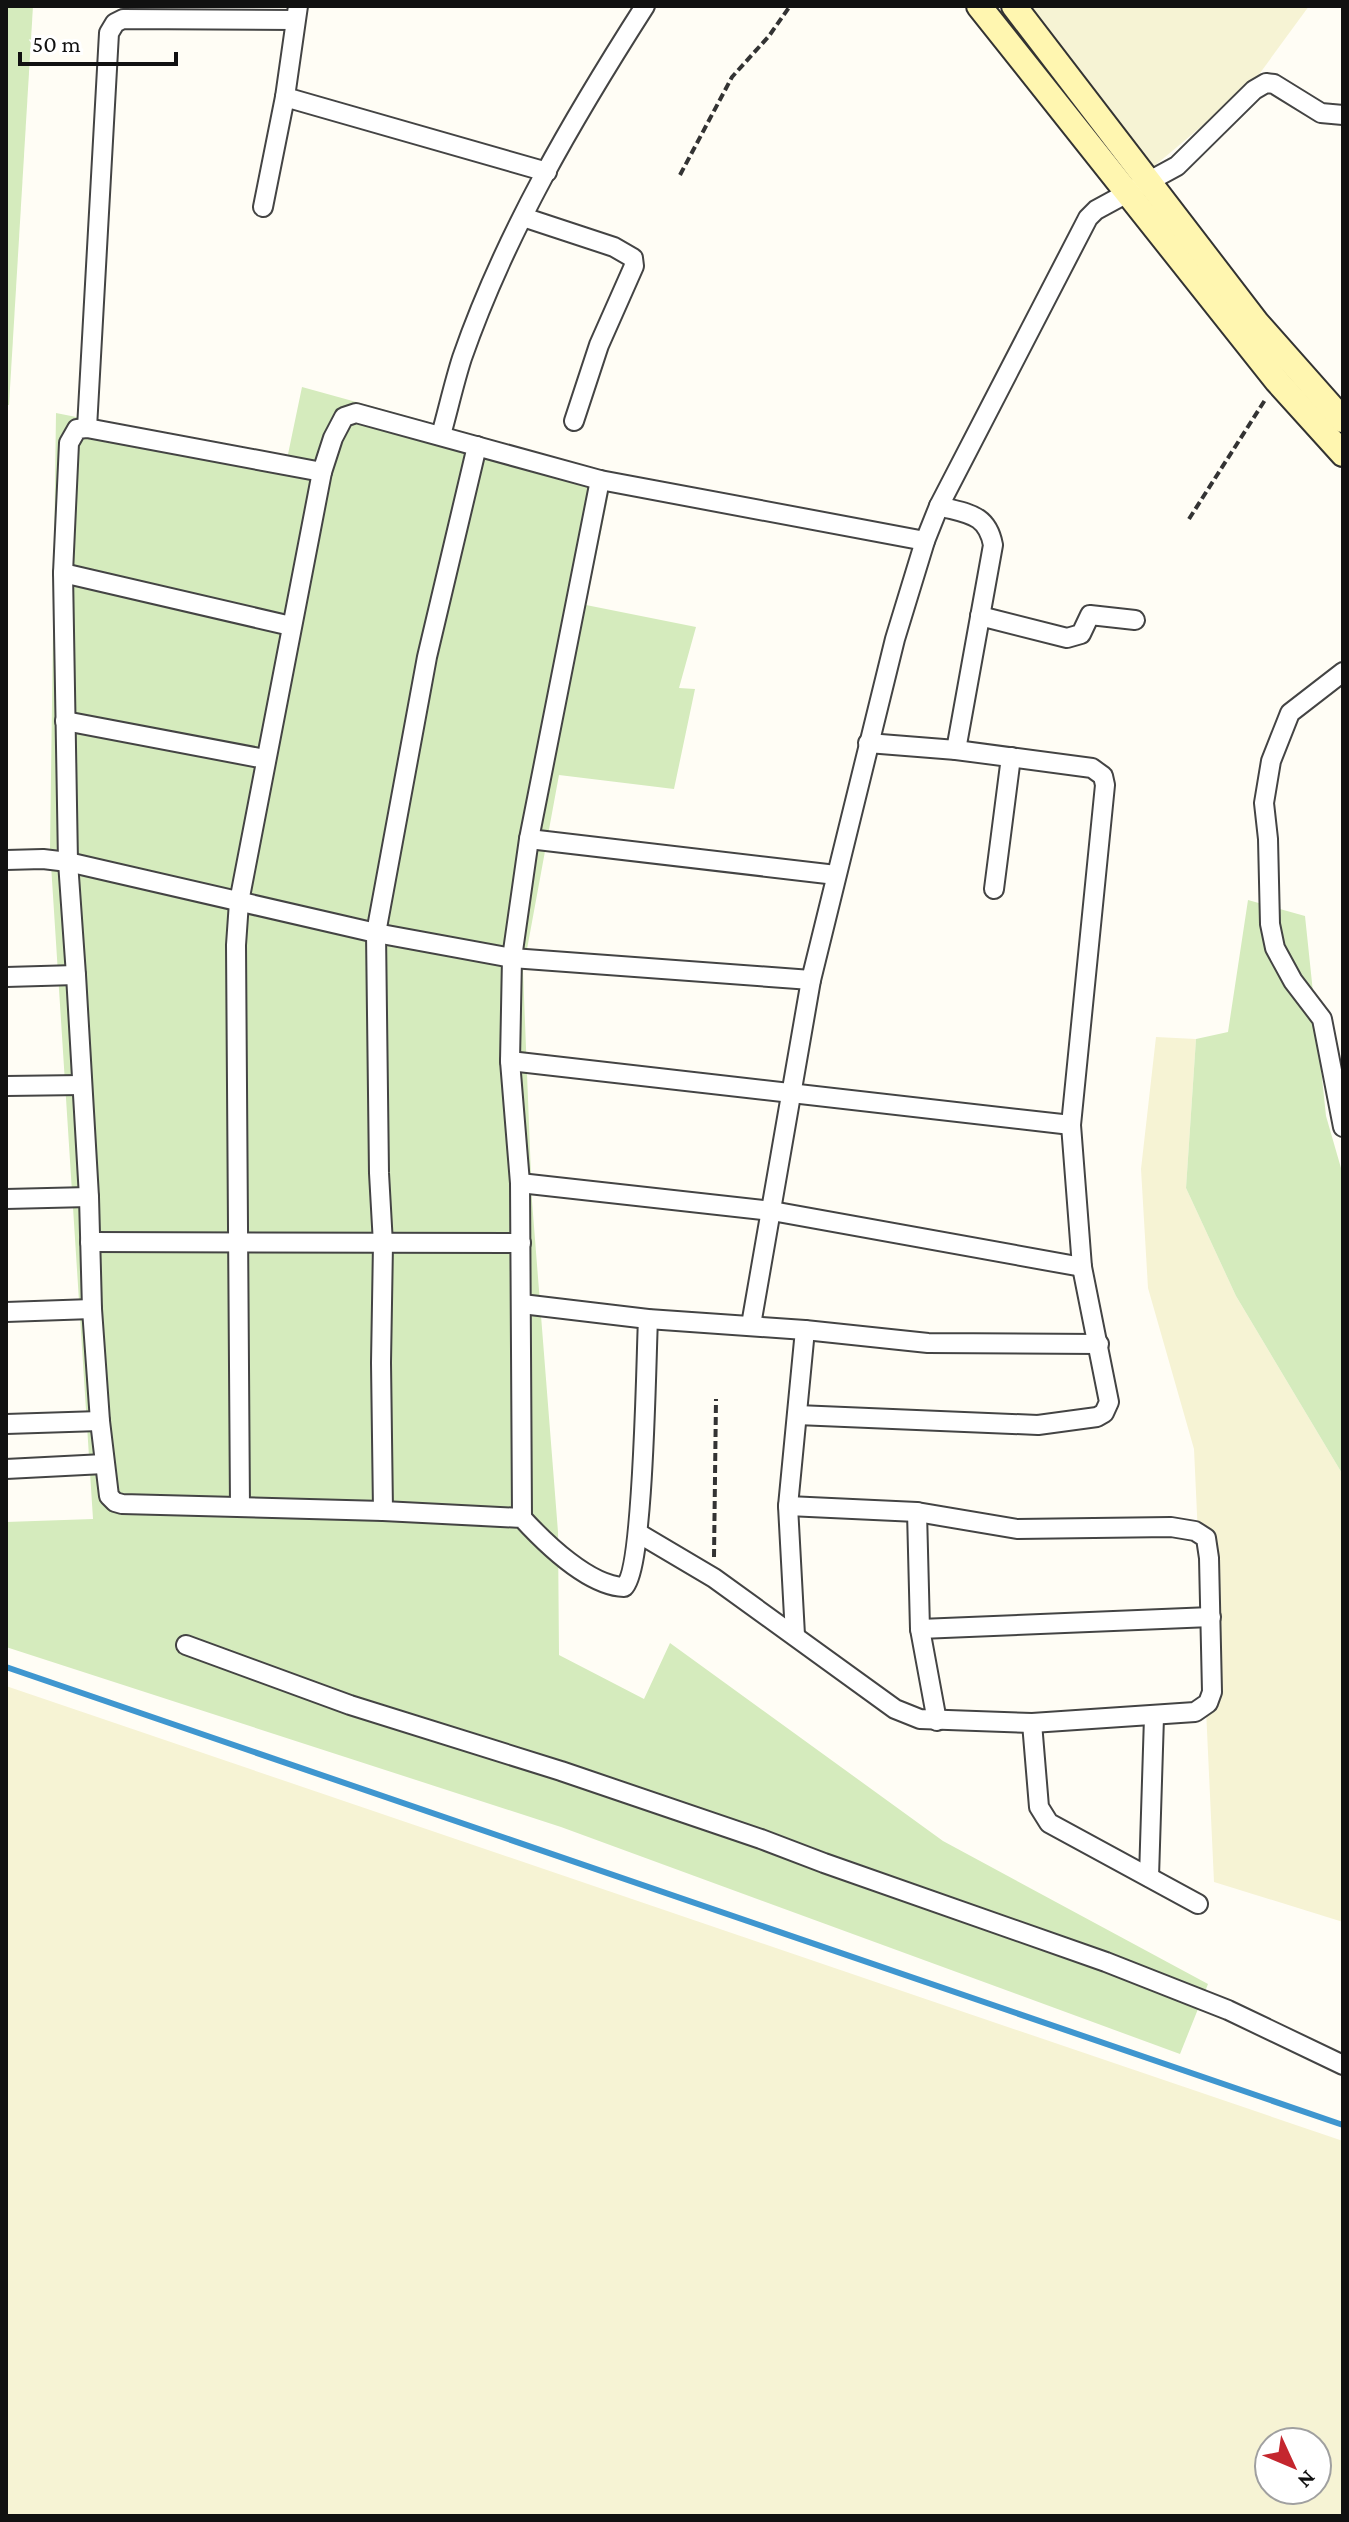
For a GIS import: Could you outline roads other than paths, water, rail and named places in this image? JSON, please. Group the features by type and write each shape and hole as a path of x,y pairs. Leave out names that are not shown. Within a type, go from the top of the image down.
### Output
{"street":[{"path":"441,435 462,359 498,268 547,172 645,6"},
{"path":"979,6 1277,381 1343,454"},
{"path":"1014,6 1257,323 1343,420"},
{"path":"87,428 109,33 115,23 123,19 297,13 285,97 263,207"},
{"path":"751,1325 811,980 895,639 939,506 1088,218 1104,204 1177,166 1254,90 1266,83 1274,84 1321,113 1343,115"},
{"path":"285,97 547,172"},
{"path":"523,217 614,247 633,258 634,266 599,345 574,421"},
{"path":"240,1507 236,945 239,902 322,472 333,438 344,417 350,413 441,435 600,480 925,541"},
{"path":"322,472 87,428 77,429 69,443 63,573 68,862 89,1197 92,1309 109,1496 115,1502 522,1518 552,1549 610,1586 621,1588 628,1584 638,1533 648,1319"},
{"path":"383,1511 383,1244 379,1173 376,933 427,657 477,446"},
{"path":"522,1518 520,1183 510,1061 512,958 529,839 600,480"},
{"path":"939,506 979,518 991,531 993,545 956,750"},
{"path":"63,573 291,626"},
{"path":"980,616 1067,638 1081,634 1090,615 1135,620"},
{"path":"1343,672 1290,713 1271,761 1264,803 1270,924 1275,948 1287,973 1322,1019 1337,1060 1343,1127"},
{"path":"65,721 265,759"},
{"path":"797,1415 1038,1425 1088,1419 1104,1413 1109,1402 1082,1267 1071,1125 1105,785 1103,776 1092,768 956,750 868,743"},
{"path":"994,889 1011,757"},
{"path":"529,839 836,875"},
{"path":"6,860 68,862 376,933 512,958 811,980"},
{"path":"6,977 76,975"},
{"path":"510,1061 1071,1125"},
{"path":"6,1086 82,1085"},
{"path":"520,1183 772,1211 1082,1267"},
{"path":"6,1199 89,1197"},
{"path":"90,1242 521,1243"},
{"path":"522,1304 648,1319 751,1325 928,1343 1099,1344"},
{"path":"6,1312 92,1309"},
{"path":"795,1635 788,1506 805,1330"},
{"path":"6,1424 100,1421"},
{"path":"6,1469 104,1464"},
{"path":"638,1533 714,1578 895,1709 920,1719 1032,1723 1154,1717 1195,1712 1208,1703 1212,1692 1209,1558 1206,1538 1195,1531 1171,1527 1017,1529 917,1512 788,1506"},
{"path":"917,1512 920,1629 937,1721"},
{"path":"920,1629 1211,1617"},
{"path":"186,1645 350,1705 561,1771 761,1839 1106,1962 1228,2010 1343,2065"},
{"path":"1149,1877 1154,1717"},
{"path":"1032,1723 1042,1816 1049,1823 1198,1904"}],"waterway":[{"path":"6,1667 1343,2125"}]}
